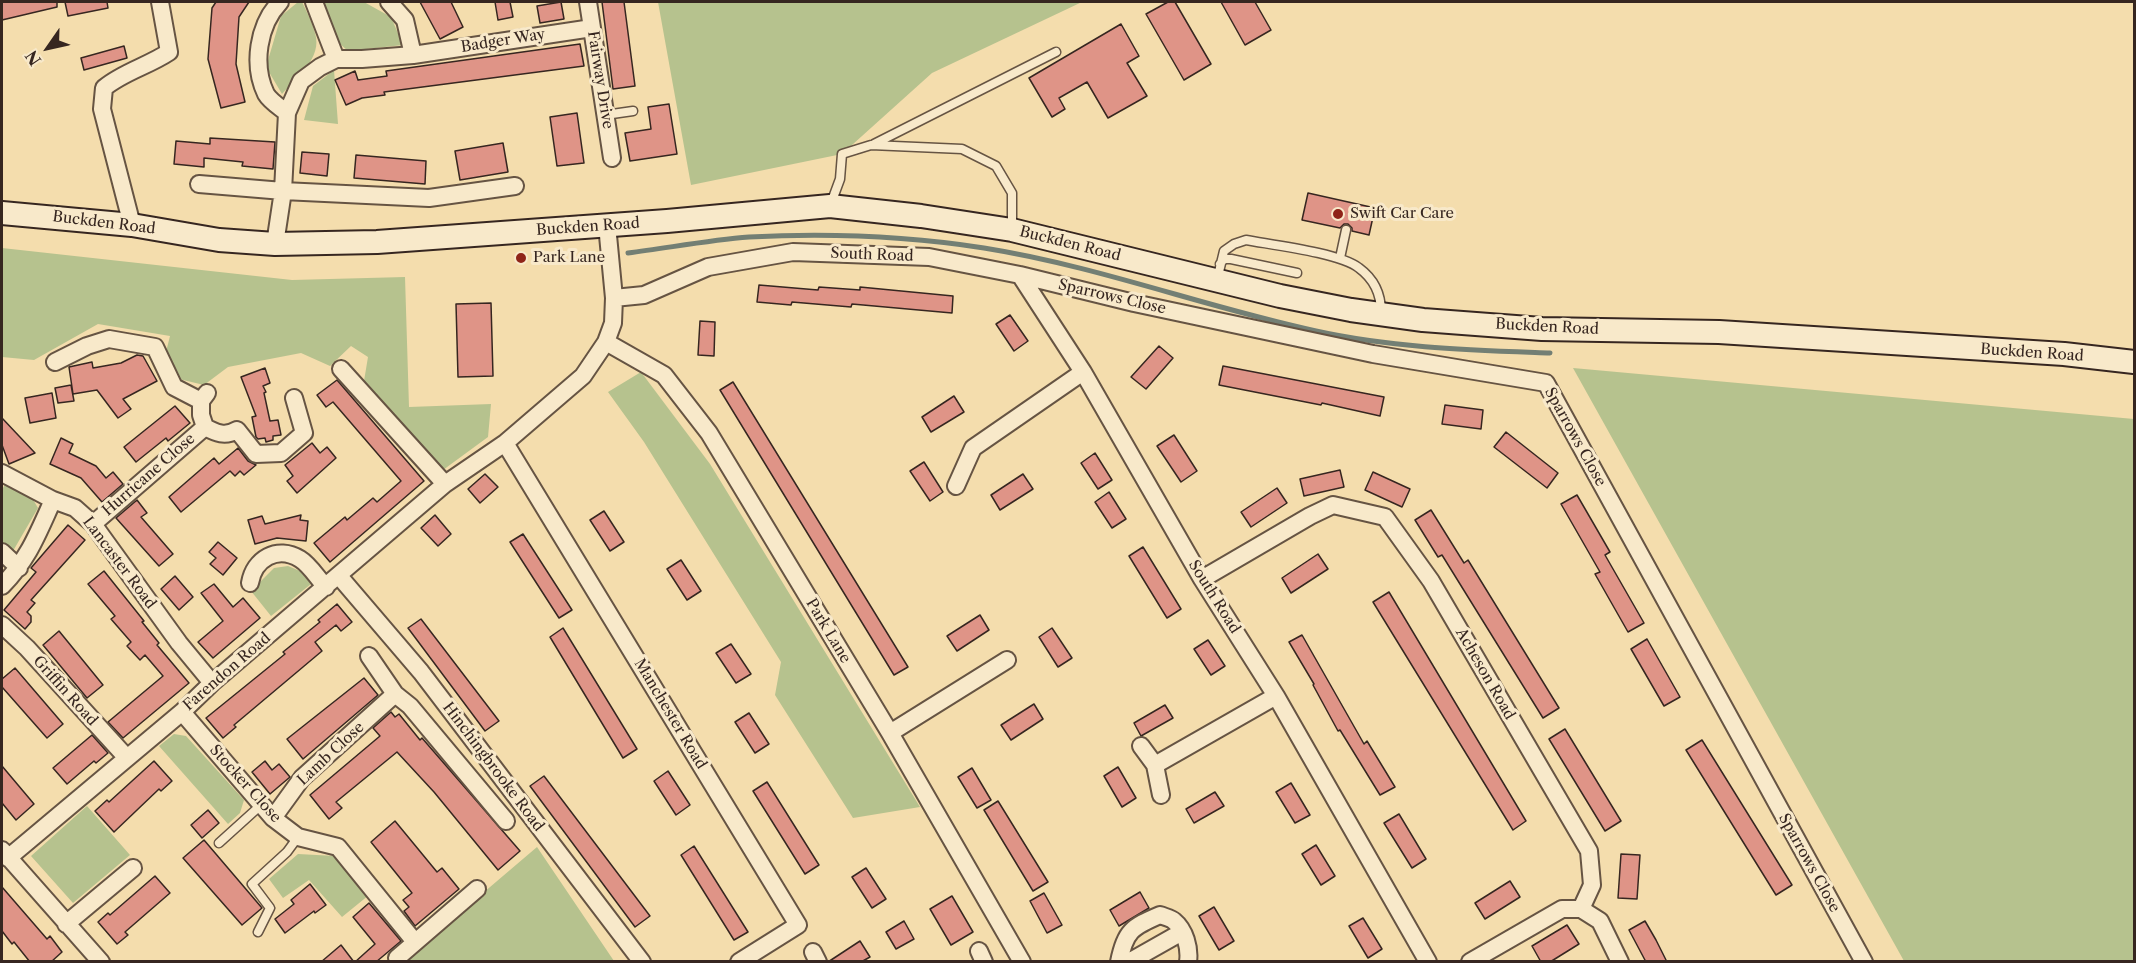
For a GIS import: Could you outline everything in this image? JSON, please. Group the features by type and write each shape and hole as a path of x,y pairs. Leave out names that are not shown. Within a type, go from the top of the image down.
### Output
{"main road":[{"name":"Buckden Road","path":"2,213 132,225 219,240 275,244 377,242 830,206 921,216 1012,230 1218,272 1290,298 1423,320 1542,328 1719,332 2064,354 2134,362"}],"street":[{"path":"132,225 102,108 104,88 116,79 146,66 169,52 160,2"},
{"path":"280,2 260,36 259,65 267,95 287,113"},
{"path":"314,2 336,59"},
{"path":"389,2 405,20 413,55"},
{"name":"Fairway Drive","path":"588,2 612,158"},
{"name":"Badger Way","path":"275,244 283,191 287,113 301,81 320,67 336,59 413,55 592,28"},
{"path":"199,184 283,191 429,198 515,186"},
{"name":"Farendon Road","path":"5,854 182,712 445,484 505,442 583,376 606,342 613,323 614,298 607,225"},
{"name":"South Road","path":"614,298 644,295 708,267 793,252 928,257 1020,275 1083,372 1202,579 1276,696 1428,962"},
{"name":"Sparrows Close","path":"1020,275 1134,303 1373,354 1546,383 1864,962"},
{"name":"Hurricane Close","path":"55,362 87,346 109,339 155,347 174,387 204,397 201,415 205,427 217,434 229,434 237,430 256,454 281,453 304,433 294,398"},
{"name":"Park Lane","path":"606,342 664,375 709,433 890,733 1022,962"},
{"path":"341,369 445,484"},
{"path":"956,486 973,448 1083,372"},
{"name":"Hurricane Close","path":"93,524 205,427"},
{"name":"Manchester Road","path":"505,442 798,925 739,962"},
{"name":"Lancaster Road","path":"2,474 53,500 75,507 93,524 179,643 213,683"},
{"path":"2,586 19,568 32,548 53,500"},
{"name":"Acheson Road","path":"1202,579 1333,505 1386,517 1431,582 1589,851 1592,885 1581,909"},
{"path":"2,552 19,568"},
{"path":"250,583 252,572 261,560 275,553 288,554 302,560 326,587"},
{"name":"Hinchingbrooke Road","path":"339,576 421,672 642,962"},
{"name":"Griffin Road","path":"2,625 27,648 127,758"},
{"path":"369,656 395,694 410,706 506,821"},
{"path":"890,733 1007,660"},
{"name":"Lamb Close","path":"273,818 302,778 395,694"},
{"path":"1155,765 1276,696"},
{"name":"Stocker Close","path":"182,712 273,818 298,837 338,847 415,942"},
{"path":"1141,746 1155,765 1161,795"},
{"path":"5,854 101,962"},
{"path":"66,924 133,868"},
{"path":"397,958 477,889"},
{"path":"1470,962 1562,909 1581,909 1600,921 1620,962"},
{"path":"1119,962 1123,943 1136,925 1160,915 1174,920 1182,932 1187,942 1188,962"},
{"path":"1129,962 1182,932"}],"lane":[{"path":"830,206 840,179 842,154 871,145 1056,52"},
{"path":"605,115 633,111"},
{"path":"871,145 962,149 996,166 1012,193 1012,230"},
{"path":"1340,258 1346,230"},
{"path":"1218,272 1224,251 1246,240 1340,258 1359,268 1372,281 1380,297 1381,314"},
{"path":"1218,272 1224,260 1231,259 1297,273"},
{"path":"219,843 261,805"},
{"path":"258,932 270,908 252,884 287,852 298,837"}],"green space":[{"path":"298,2 302,2 315,33 315,51 307,67 282,94 266,67 281,16"},
{"path":"324,2 364,2 391,17 403,45 348,51 339,43"},
{"path":"658,2 1082,2 932,73 842,154 691,185"},
{"path":"334,70 338,124 304,120 313,86"},
{"path":"2,248 292,280 405,277 409,407 491,404 488,437 443,470 364,381 368,357 351,346 330,366 301,353 228,367 204,385 179,379 166,352 170,336 98,324 34,360 2,357"},
{"path":"1573,368 2134,419 2134,961 1904,961"},
{"path":"641,372 710,464 920,807 853,818 775,695 781,662 644,442 608,392"},
{"path":"5,484 31,496 38,508 13,551 2,544 2,490"},
{"path":"288,566 300,571 311,584 271,616 251,591 274,568"},
{"path":"174,734 186,736 244,800 240,813 228,824 159,746"},
{"path":"87,806 130,855 73,903 31,856"},
{"path":"537,847 614,961 402,962"},
{"path":"298,854 335,856 369,895 342,917 309,880 283,898 269,879"}],"building":[{"path":"2,2 57,2 57,7 2,20"},
{"path":"65,2 107,2 108,8 68,16"},
{"path":"216,2 249,2 239,17 236,64 245,102 221,108 208,59 212,8"},
{"path":"420,2 451,2 463,27 440,39"},
{"path":"495,2 510,2 513,17 498,20"},
{"path":"561,2 564,19 540,23 537,6"},
{"path":"602,2 624,2 635,86 613,89"},
{"path":"1168,2 1175,2 1211,64 1184,80 1146,14"},
{"path":"1221,2 1255,2 1271,30 1245,45"},
{"path":"1121,24 1139,56 1127,63 1147,96 1108,118 1087,82 1059,98 1065,109 1052,117 1029,78"},
{"path":"580,44 584,66 384,92 385,95 362,98 346,105 335,80 355,71 358,80 387,76 386,71"},
{"path":"124,46 127,58 84,70 81,58"},
{"path":"669,104 677,154 630,161 625,133 651,129 648,107"},
{"path":"577,113 584,163 557,166 550,117"},
{"path":"210,138 275,142 273,169 242,166 243,162 204,158 204,167 174,164 176,141 210,144"},
{"path":"503,143 508,172 460,180 455,151"},
{"path":"302,152 329,154 327,176 300,173"},
{"path":"356,155 426,161 425,184 354,178"},
{"name":"Swift Car Care","path":"1308,193 1375,208 1369,235 1352,231 1348,224 1340,228 1302,220"},
{"path":"759,285 818,290 819,287 860,290 860,287 953,296 952,313 852,304 851,307 792,302 791,305 757,302"},
{"path":"491,303 493,376 458,377 456,304"},
{"path":"1010,315 1028,341 1014,351 996,324"},
{"path":"700,321 715,322 714,356 698,355"},
{"path":"1159,346 1173,358 1146,389 1131,377"},
{"path":"137,355 143,356 157,381 123,399 131,409 118,418 97,390 73,394 69,367 92,362 93,368 121,363"},
{"path":"1223,366 1384,397 1380,416 1219,385"},
{"path":"265,368 270,383 263,386 270,421 278,420 281,435 273,436 273,440 266,442 265,438 256,437 252,417 256,416 241,377"},
{"path":"337,380 424,481 330,562 314,543 345,517 347,520 373,498 377,502 401,481 333,402 326,407 317,395"},
{"path":"733,382 908,667 894,675 720,390"},
{"path":"71,385 74,401 58,403 55,388"},
{"path":"52,393 56,418 30,423 25,398"},
{"path":"954,396 964,412 931,432 922,417"},
{"path":"1445,405 1483,410 1481,429 1442,424"},
{"path":"175,406 190,423 168,441 166,438 136,462 124,447"},
{"path":"2,418 35,453 9,464 2,445"},
{"path":"1506,432 1558,473 1547,488 1494,447"},
{"path":"1174,435 1197,471 1181,482 1157,446"},
{"path":"61,438 73,444 69,453 96,466 106,478 113,472 123,484 102,502 81,478 50,464"},
{"path":"312,443 320,453 327,447 336,458 297,493 287,481 293,476 285,465"},
{"path":"238,448 248,461 256,465 244,475 240,471 235,476 230,471 181,512 169,497 214,458 219,464"},
{"path":"1095,453 1112,480 1098,489 1081,463"},
{"path":"924,462 943,492 930,501 910,471"},
{"path":"1340,470 1344,487 1304,496 1300,479"},
{"path":"1373,472 1410,489 1402,507 1365,490"},
{"path":"485,474 498,487 480,503 468,489"},
{"path":"1023,474 1033,489 1000,510 991,495"},
{"path":"1277,488 1287,503 1251,527 1241,512"},
{"path":"1109,492 1126,519 1112,528 1095,502"},
{"path":"1577,495 1610,552 1605,555 1644,623 1628,632 1595,574 1600,572 1561,504"},
{"path":"137,500 147,513 141,517 173,554 159,566 116,518"},
{"path":"1431,510 1464,563 1468,560 1559,708 1543,718 1442,555 1438,557 1415,520"},
{"path":"604,511 624,542 610,551 590,520"},
{"path":"301,515 300,520 308,521 306,541 277,538 255,544 248,520 262,516 265,524"},
{"path":"435,515 451,534 438,546 421,528"},
{"path":"68,525 85,540 31,600 35,603 27,612 31,616 31,622 25,629 4,610 36,572 31,568"},
{"path":"523,534 572,610 559,618 510,542"},
{"path":"218,542 237,558 223,575 210,564 216,558 209,552"},
{"path":"1143,547 1181,609 1167,618 1129,556"},
{"path":"1318,554 1328,569 1291,593 1282,578"},
{"path":"681,560 701,591 687,600 667,569"},
{"path":"104,571 144,621 142,622 159,643 157,645 189,683 123,738 108,722 163,676 145,655 140,660 127,646 131,642 111,619 115,616 88,584"},
{"path":"175,576 193,597 179,610 161,589"},
{"path":"214,584 233,607 243,598 260,618 213,658 198,642 223,621 201,593"},
{"path":"1389,592 1526,821 1513,830 1373,602"},
{"path":"337,604 352,622 341,631 336,625 315,642 322,651 234,725 236,727 223,738 206,718 285,654 283,652 320,622 318,620"},
{"path":"980,615 989,630 957,651 947,636"},
{"path":"421,619 499,721 485,731 408,628"},
{"path":"563,628 637,749 623,758 550,637"},
{"path":"1052,628 1072,658 1058,667 1039,637"},
{"path":"59,631 103,685 87,698 43,645"},
{"path":"1302,635 1364,744 1367,741 1395,787 1380,795 1340,730 1338,731 1289,642"},
{"path":"1647,639 1680,697 1664,706 1631,649"},
{"path":"1208,640 1225,666 1211,675 1194,649"},
{"path":"731,644 751,674 736,683 716,653"},
{"path":"15,668 63,724 47,738 2,687 2,679"},
{"path":"364,678 378,695 303,759 287,739"},
{"path":"1034,704 1043,719 1011,740 1001,725"},
{"path":"1165,705 1173,718 1141,736 1134,723"},
{"path":"391,712 395,717 399,714 420,740 422,738 520,851 498,870 434,792 397,752 336,802 342,808 329,819 310,795 380,736 373,728"},
{"path":"749,713 769,744 755,753 735,722"},
{"path":"1565,729 1621,821 1605,831 1549,739"},
{"path":"92,735 108,753 96,763 94,761 67,784 53,768"},
{"path":"1702,740 1792,885 1776,895 1686,750"},
{"path":"154,761 172,781 161,791 159,789 114,832 95,811 107,800 109,802"},
{"path":"265,761 272,770 279,764 290,777 270,794 252,772"},
{"path":"2,766 34,804 16,820 2,803"},
{"path":"1118,767 1136,798 1122,807 1104,776"},
{"path":"972,768 991,800 977,808 958,777"},
{"path":"668,771 690,805 676,815 654,781"},
{"path":"544,776 650,916 635,927 530,786"},
{"path":"767,782 819,865 805,874 753,791"},
{"path":"1291,783 1310,815 1295,823 1276,792"},
{"path":"1215,792 1224,806 1194,823 1186,809"},
{"path":"998,801 1048,882 1033,891 984,810"},
{"path":"208,810 219,823 202,838 191,825"},
{"path":"1399,814 1426,859 1412,868 1384,823"},
{"path":"395,821 437,872 442,868 459,889 415,926 404,911 409,907 403,900 412,893 371,842"},
{"path":"204,840 262,908 242,925 183,858"},
{"path":"1316,845 1335,876 1321,885 1302,854"},
{"path":"694,846 748,932 734,940 681,855"},
{"path":"1621,854 1640,855 1637,899 1618,898"},
{"path":"866,868 886,899 872,908 852,877"},
{"path":"155,876 170,893 125,932 128,935 117,944 98,922 108,913 110,915"},
{"path":"1510,881 1520,897 1485,919 1475,903"},
{"path":"310,884 326,905 315,913 314,911 285,933 275,919 294,904 291,900"},
{"path":"2,887 47,939 50,936 62,952 51,962 30,962 2,931"},
{"path":"1140,892 1149,908 1119,926 1110,910"},
{"path":"1044,893 1062,925 1047,933 1030,901"},
{"path":"952,896 973,932 951,945 930,909"},
{"path":"369,903 401,941 376,962 355,962 375,944 353,917"},
{"path":"1214,907 1234,941 1219,950 1199,916"},
{"path":"1363,918 1382,949 1368,958 1349,926"},
{"path":"904,921 914,939 896,949 886,932"},
{"path":"1645,921 1667,962 1646,962 1629,930"},
{"path":"1567,925 1579,944 1550,962 1541,962 1532,946"},
{"path":"860,941 870,957 861,962 828,962"},
{"path":"341,945 354,962 321,962"}],"waterway":[{"path":"628,253 749,237 808,235 926,241 984,248 1068,265 1274,321 1345,337 1433,347 1550,353"}],"place":[{"name":"Swift Car Care","path":"1338,214"},
{"name":"Park Lane","path":"521,258"}]}
